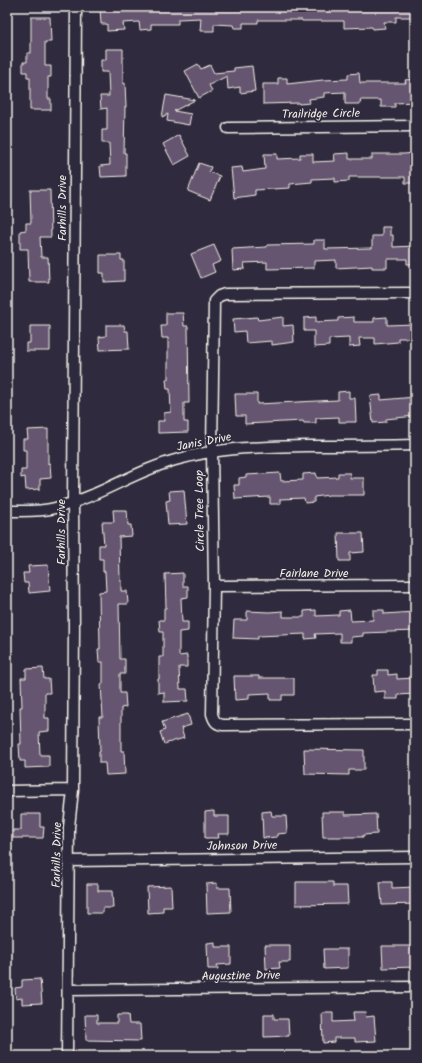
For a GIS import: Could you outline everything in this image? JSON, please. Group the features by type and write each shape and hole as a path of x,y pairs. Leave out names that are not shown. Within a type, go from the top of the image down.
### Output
{"street":[{"name":"Farhills Drive","path":"67,1056 69,827 73,790 76,7"},
{"name":"Trailridge Circle","path":"228,128 415,126"},
{"name":"Circle Tree Loop","path":"415,293 225,294 219,296 213,304 212,451 214,586 213,720 218,724 415,724"},
{"name":"Janis Drive","path":"7,512 34,512 54,509 96,494 165,463 212,451 253,447 415,445"},
{"name":"Fairlane Drive","path":"214,586 415,585"},
{"path":"7,791 73,790"},
{"name":"Johnson Drive","path":"69,861 415,857"},
{"name":"Augustine Drive","path":"68,990 415,987"}],"building":[{"path":"100,7 115,7 115,11 131,10 131,7 415,7 415,17 396,17 396,22 384,22 385,28 373,29 372,27 344,28 344,21 258,20 258,23 243,23 243,28 234,28 233,25 214,24 214,31 200,31 201,18 178,19 178,24 151,24 151,29 140,30 139,22 123,23 124,30 107,31 107,24 101,24"},
{"path":"31,17 50,17 51,42 45,42 45,66 51,66 51,77 48,77 48,99 51,99 51,110 30,110 30,77 27,77 27,72 23,72 23,62 27,62 27,53 31,53"},
{"path":"106,49 123,49 123,84 125,83 126,107 124,153 126,153 126,176 101,177 100,166 110,165 109,143 102,143 102,130 107,130 107,108 101,109 100,96 109,96 108,72 101,72 101,60 106,60"},
{"path":"198,64 201,69 210,65 214,73 234,71 234,68 252,66 255,91 240,93 240,87 228,89 227,76 209,85 212,91 199,98 185,71"},
{"path":"359,73 360,83 406,83 405,80 415,79 415,102 395,103 395,107 381,107 381,100 360,100 361,104 345,104 345,92 324,93 324,97 309,99 310,103 263,104 263,84 278,84 278,78 287,78 287,84 348,79 348,74"},
{"path":"166,95 195,100 174,111 191,114 189,125 167,121 168,114 162,117"},
{"path":"179,135 190,156 174,165 163,144"},
{"path":"349,153 349,159 372,159 372,154 415,153 415,183 405,183 405,177 349,177 349,181 335,182 335,178 312,179 312,182 290,184 290,188 255,190 255,195 234,198 231,168 242,167 243,172 265,169 264,154 277,154 277,159 300,158 300,154 313,154 313,162 335,161 334,154"},
{"path":"199,163 211,167 209,172 220,176 210,200 188,191"},
{"path":"30,190 50,190 51,237 40,237 41,257 48,257 49,282 29,282 28,249 20,249 20,231 26,230 26,223 31,223"},
{"path":"382,227 390,227 390,235 393,235 393,247 415,246 415,264 407,264 407,259 387,259 387,268 372,268 372,266 336,268 336,260 314,261 314,268 267,269 267,262 244,263 245,269 233,270 232,249 267,247 267,245 314,244 314,240 325,240 325,249 372,248 372,236 382,236"},
{"path":"214,245 221,261 212,265 215,272 201,278 191,254"},
{"path":"100,255 121,255 121,260 124,260 124,281 104,282 104,273 100,273"},
{"path":"166,313 183,313 184,326 188,326 189,403 184,403 184,422 188,422 188,432 158,433 158,421 164,421 164,413 171,412 170,389 167,389 166,379 168,379 168,338 162,338 161,326 166,326"},
{"path":"257,317 258,320 283,317 283,326 293,325 294,342 272,345 272,341 246,343 245,331 234,332 233,319"},
{"path":"316,317 316,322 338,321 338,318 354,317 354,322 374,322 374,318 387,317 387,325 415,324 415,338 398,338 398,342 375,344 375,338 359,338 360,346 349,347 349,338 329,339 329,346 314,347 314,331 304,331 304,318"},
{"path":"106,325 124,325 125,331 128,331 129,349 100,350 99,337 106,336"},
{"path":"30,326 50,326 50,351 26,351 26,343 30,343"},
{"path":"349,391 349,398 355,398 356,422 339,422 339,417 316,418 316,423 304,423 303,421 245,424 245,416 236,416 235,394 257,394 257,404 338,400 338,392"},
{"path":"381,395 381,400 415,397 415,416 386,419 386,422 373,423 370,396"},
{"path":"48,429 48,464 50,463 51,478 40,479 40,489 26,490 25,477 21,478 21,470 26,470 26,450 23,450 23,439 28,439 27,430"},
{"path":"280,473 281,481 303,480 303,474 316,473 317,478 338,477 338,473 350,473 350,478 364,478 364,495 329,495 314,497 314,502 305,503 304,498 280,499 280,504 270,504 270,497 235,499 234,485 239,485 239,478 246,477 246,475"},
{"path":"184,490 187,524 168,525 166,501 170,500 169,491"},
{"path":"113,510 127,510 128,525 131,525 132,536 119,537 121,591 127,591 128,604 119,604 120,659 125,659 125,674 120,674 120,693 125,693 126,707 121,708 121,751 124,751 125,774 106,775 105,763 99,763 99,717 103,717 101,684 103,684 103,662 99,662 98,649 100,649 99,592 106,591 105,571 103,572 103,559 99,559 99,545 104,545 102,522 114,522"},
{"path":"338,533 363,533 364,552 350,553 350,561 339,561"},
{"path":"48,565 50,591 29,593 28,583 24,583 23,573 29,573 28,566"},
{"path":"183,573 183,586 188,586 188,597 181,598 182,622 188,622 188,631 179,632 179,656 187,655 187,667 179,667 180,689 187,689 188,701 164,702 164,692 158,693 158,679 159,657 163,657 163,632 160,632 159,620 164,620 164,608 166,608 165,574"},
{"path":"316,610 316,616 339,615 339,611 350,610 351,621 373,620 373,610 384,610 384,614 415,612 415,631 363,633 363,636 351,637 351,642 340,642 340,633 315,634 316,638 305,639 305,634 258,636 258,639 233,638 234,620 247,620 247,611 283,611 283,617 304,617 304,611"},
{"path":"43,668 44,679 49,679 50,693 45,693 45,718 49,718 49,731 39,732 40,755 49,755 49,767 25,768 25,761 20,761 19,744 21,744 21,678 26,678 26,669"},
{"path":"378,670 388,670 388,675 397,674 397,679 415,678 415,694 398,695 398,699 385,699 385,691 374,692 373,675 378,675"},
{"path":"234,676 294,678 294,695 282,695 282,700 270,700 270,693 249,694 249,699 235,700"},
{"path":"188,714 191,725 181,728 184,738 164,744 160,732 165,730 162,722"},
{"path":"304,749 364,750 364,770 349,770 349,775 305,774"},
{"path":"214,811 214,816 229,816 229,834 218,834 219,838 205,838 205,812"},
{"path":"271,811 272,816 286,816 287,833 277,834 277,837 263,838 262,812"},
{"path":"322,812 345,812 345,815 376,814 377,834 363,835 363,837 323,837"},
{"path":"21,814 40,814 40,827 44,827 43,838 13,838 13,830 21,830"},
{"path":"296,882 333,882 333,886 347,886 348,904 296,905"},
{"path":"380,882 392,882 392,888 415,887 415,904 382,905"},
{"path":"217,883 217,888 230,888 231,912 207,913 206,884"},
{"path":"87,884 98,884 98,891 112,891 113,908 103,908 103,913 87,913"},
{"path":"171,886 172,907 163,907 163,912 148,913 147,887"},
{"path":"215,942 215,947 231,947 231,964 217,965 218,969 208,969 207,943"},
{"path":"265,945 290,945 290,962 279,962 280,968 266,969"},
{"path":"382,946 415,946 415,967 383,968"},
{"path":"323,949 348,949 348,968 324,969"},
{"path":"40,979 42,1003 22,1004 22,998 16,999 15,988 22,987 22,980"},
{"path":"353,1012 365,1012 366,1017 374,1016 376,1041 355,1042 355,1038 334,1038 334,1042 323,1043 322,1013 333,1013 333,1022 354,1021"},
{"path":"264,1014 274,1014 274,1019 288,1019 289,1036 264,1037"},
{"path":"85,1015 97,1015 97,1023 117,1023 117,1015 128,1015 129,1024 140,1024 141,1041 86,1040"}]}
